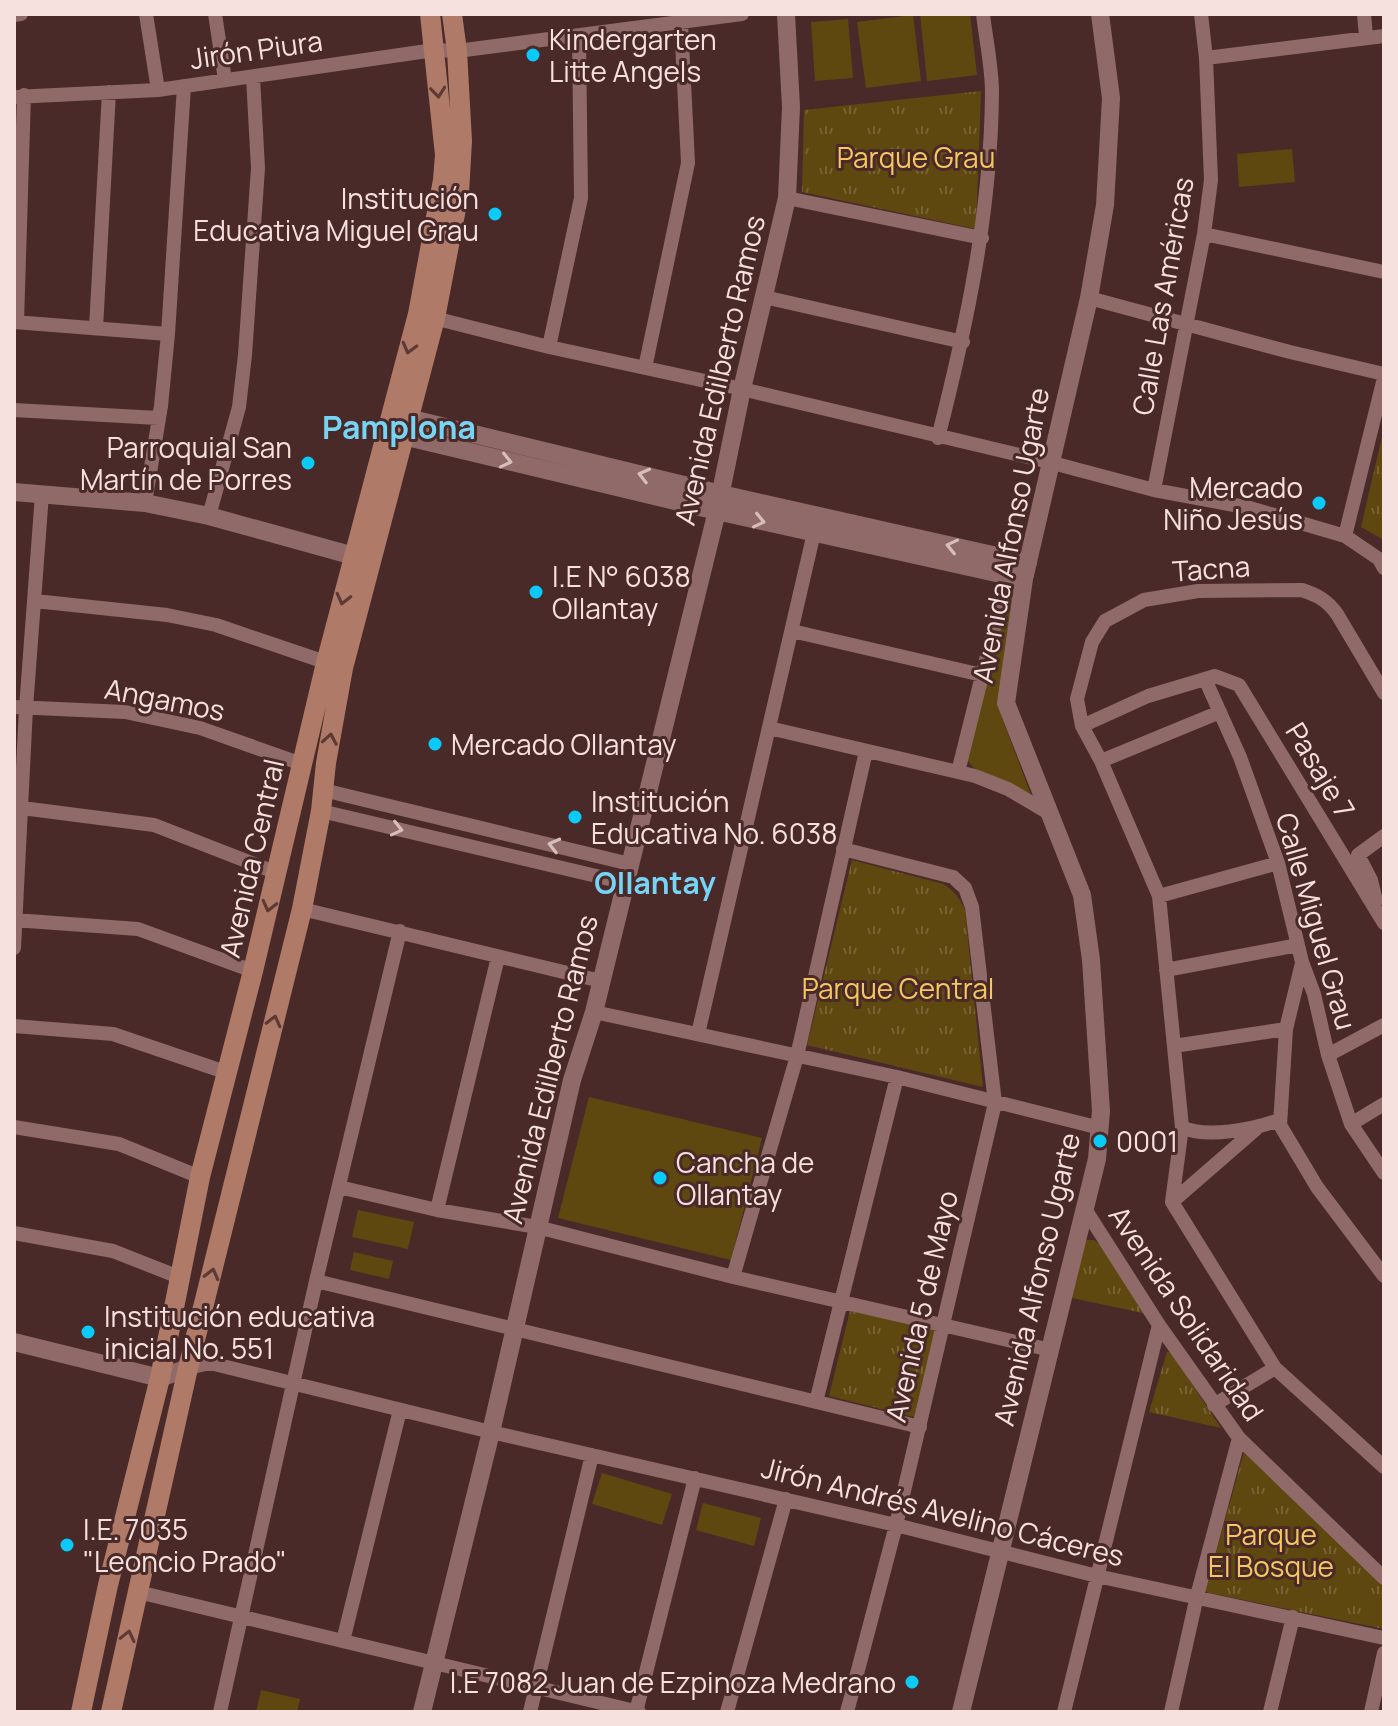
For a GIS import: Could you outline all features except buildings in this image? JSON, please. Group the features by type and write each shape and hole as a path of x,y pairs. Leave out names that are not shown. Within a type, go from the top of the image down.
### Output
{"main road":[{"name":"Avenida Central","path":"81,1712 108,1585 160,1378 200,1177 302,764 335,666 405,427 427,316 445,155 430,14"},
{"name":"Avenida Central","path":"111,1712 188,1368 302,909 321,811 335,666 354,556 427,316 459,193 462,141 452,14"}],"street":[{"path":"14,15 21,14"},
{"path":"146,14 158,90"},
{"path":"215,14 225,80"},
{"name":"Jirón Piura","path":"19,96 158,90 434,50 457,51 742,14"},
{"name":"Avenida Edilberto Ramos","path":"422,1712 491,1432 572,1080 594,1012 719,502 787,198 791,104 786,14"},
{"path":"938,438 963,342 982,238 992,91 983,14"},
{"name":"Avenida Alfonso Ugarte","path":"961,1712 1097,1159 1100,1128 1091,960 1082,895 1006,703 1017,569 1049,462 1089,298 1105,205 1111,98 1100,14"},
{"name":"Calle Las Américas","path":"1154,490 1204,234 1211,180 1201,14"},
{"path":"1364,14 1366,37"},
{"path":"645,368 688,163 681,22"},
{"path":"549,347 581,198 579,36"},
{"path":"1206,58 1384,36"},
{"path":"209,516 239,407 245,355 258,168 253,77"},
{"path":"145,503 168,334 184,86"},
{"path":"96,328 109,92"},
{"path":"19,96 16,322 168,334"},
{"path":"787,198 982,238"},
{"path":"1204,234 1384,272"},
{"path":"764,297 963,342"},
{"path":"1089,298 1384,376 1345,536"},
{"path":"427,316 1049,462 1154,490 1250,508 1345,536 1382,561"},
{"path":"14,410 158,418"},
{"path":"405,427 1017,569 982,675 958,772"},
{"path":"14,492 145,503 209,516 354,556"},
{"path":"14,948 22,808 20,707 35,601 42,494"},
{"path":"698,1034 816,524"},
{"name":"Tacna","path":"1082,726 1077,699 1092,642 1105,621 1144,600 1198,591 1302,590 1317,595 1329,603 1337,614 1384,693"},
{"path":"35,601 167,615 216,625 335,666"},
{"path":"792,631 982,675"},
{"name":"Pasaje 7","path":"1205,679 1224,677 1239,685 1382,919"},
{"path":"1205,679 1148,696 1082,726 1101,761 1159,896 1182,1127 1172,1202 1275,1368 1384,1467"},
{"name":"Calle Miguel Grau","path":"1205,679 1240,757 1278,863 1328,1055 1351,1124 1384,1173"},
{"name":"Angamos","path":"20,707 140,715 200,728 302,764"},
{"path":"1101,761 1220,712"},
{"path":"769,728 958,772 1008,789 1047,812"},
{"path":"733,1277 797,1056 866,751"},
{"path":"323,790 630,864"},
{"path":"22,808 154,825 277,873"},
{"path":"321,811 626,883"},
{"path":"1382,919 1372,883 1358,855 1384,836"},
{"name":"Avenida 5 de Mayo","path":"843,849 953,877 965,888 972,907 995,1103 920,1427 847,1712"},
{"path":"1159,896 1278,863"},
{"path":"302,909 601,981"},
{"path":"15,920 138,929 253,971"},
{"path":"220,1712 316,1281 400,931"},
{"path":"1166,970 1298,945"},
{"path":"437,1210 498,957"},
{"path":"1302,962 1286,1029 1279,1120 1311,1178 1384,1276"},
{"path":"594,1012 897,1077 1100,1128"},
{"path":"1328,1055 1384,1025"},
{"path":"14,1026 113,1034 228,1073"},
{"path":"1174,1046 1286,1029"},
{"path":"816,1402 897,1077"},
{"path":"1351,1124 1384,1104"},
{"path":"1182,1127 1193,1132 1256,1129 1279,1120"},
{"path":"14,1127 119,1144 200,1177"},
{"path":"1172,1202 1256,1129"},
{"path":"339,1187 437,1210 537,1227 733,1277 1051,1350"},
{"name":"Avenida Solidaridad","path":"1085,1209 1159,1325 1239,1438 1384,1578"},
{"path":"14,1233 113,1251 179,1277"},
{"path":"316,1281 920,1427"},
{"path":"1064,1712 1159,1325"},
{"path":"14,1342 160,1378 188,1368"},
{"name":"Jirón Andrés Avelino Cáceres","path":"188,1368 210,1363 491,1432 896,1525 1097,1576 1384,1638"},
{"path":"1214,1405 1275,1368"},
{"path":"343,1641 400,1410"},
{"path":"1171,1712 1197,1596 1239,1438"},
{"path":"530,1712 592,1455"},
{"path":"138,1592 637,1712 695,1478"},
{"path":"727,1712 786,1499"},
{"path":"1270,1712 1293,1617"},
{"path":"1371,1712 1384,1653"}],"green space":[{"path":"920,14 970,14 977,75 927,81"},
{"path":"913,15 921,81 866,88 857,22"},
{"path":"848,19 853,78 815,81 811,22"},
{"name":"Parque Grau","path":"981,91 976,229 802,192 804,110"},
{"path":"1292,149 1295,182 1239,187 1237,154"},
{"path":"1384,428 1384,540 1361,527"},
{"path":"1009,586 1017,588 1001,689 1001,715 1031,795 974,768 967,760"},
{"name":"Parque Central","path":"852,860 943,884 961,902 965,910 983,1087 807,1045"},
{"name":"Cancha de Ollantay","path":"589,1097 762,1138 731,1260 558,1218"},
{"path":"358,1210 414,1222 408,1249 352,1237"},
{"path":"1094,1240 1103,1247 1143,1313 1072,1298 1083,1243"},
{"path":"354,1252 393,1261 389,1279 350,1270"},
{"path":"851,1307 936,1327 914,1417 829,1396"},
{"path":"1167,1352 1171,1352 1221,1428 1149,1412"},
{"name":"Parque El Bosque","path":"1244,1452 1384,1586 1384,1629 1205,1592"},
{"path":"602,1473 672,1494 662,1525 592,1504"},
{"path":"703,1503 761,1518 754,1546 696,1530"},
{"path":"261,1690 300,1699 297,1712 256,1712"}],"place":[{"name":"Kindergarten Litte Angels","path":"533,55"},
{"name":"Institución Educativa Miguel Grau","path":"495,214"},
{"name":"Parroquial San Martín de Porres","path":"308,463"},
{"name":"Mercado Niño Jesús","path":"1319,503"},
{"name":"I.E N° 6038 Ollantay","path":"536,592"},
{"name":"Mercado Ollantay","path":"435,744"},
{"name":"Institución Educativa No. 6038","path":"575,817"},
{"name":"0001","path":"1100,1141"},
{"name":"Cancha de Ollantay","path":"660,1178"},
{"name":"Institución educativa inicial No. 551","path":"88,1332"},
{"name":"I.E. 7035 \"Leoncio Prado\"","path":"67,1545"},
{"name":"I.E 7082 Juan de Ezpinoza Medrano","path":"912,1682"}],"district":[{"name":"Pamplona","path":"399,427"},
{"name":"Ollantay","path":"655,882"}]}
